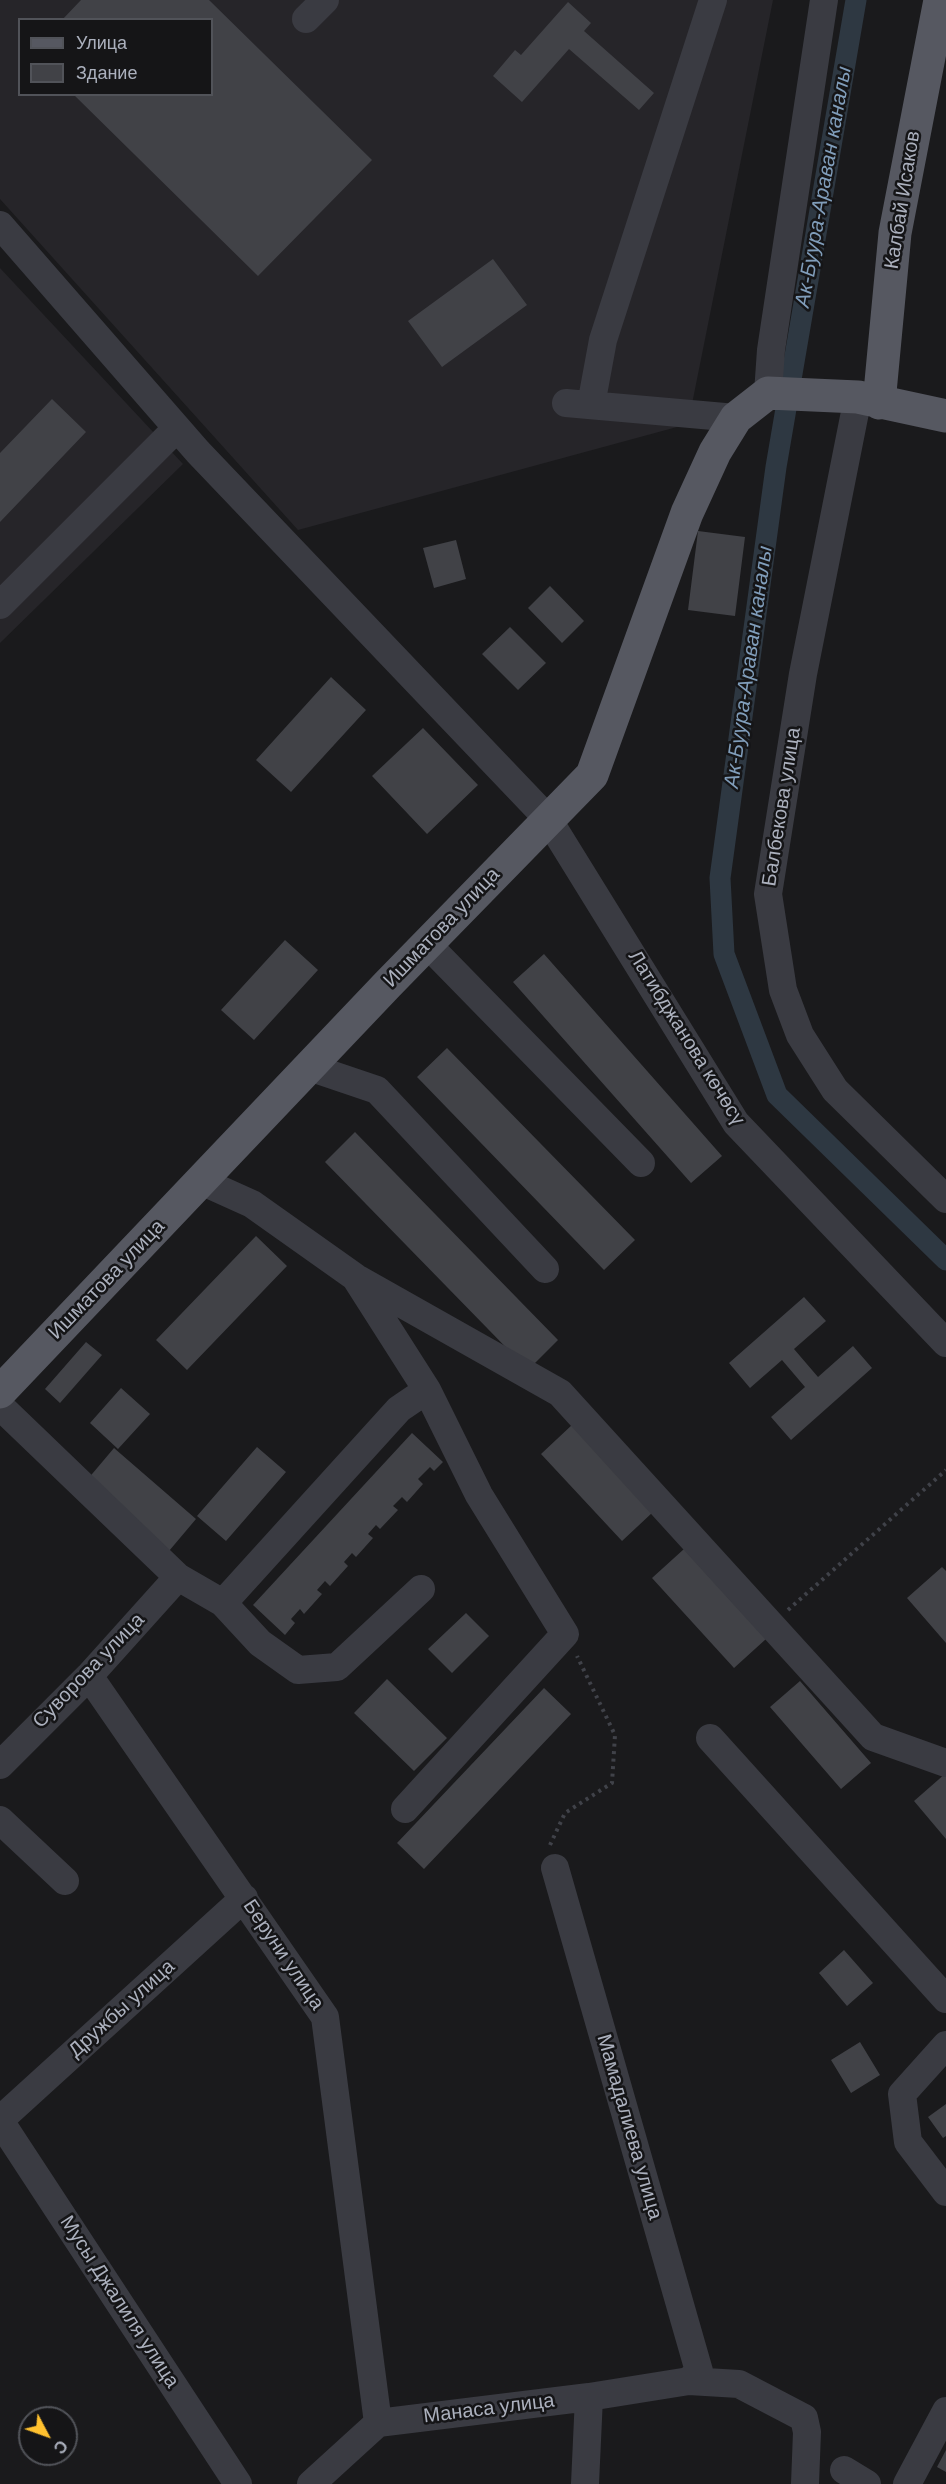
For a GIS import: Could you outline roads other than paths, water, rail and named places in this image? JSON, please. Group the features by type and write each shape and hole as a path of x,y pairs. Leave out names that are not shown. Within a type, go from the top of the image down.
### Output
{"main road":[{"name":"Калбай Исаков","path":"860,399 940,0"},
{"path":"768,393 860,399 946,416"},
{"name":"Ишматова улица","path":"0,1392 427,944 592,775 687,513 715,452 736,418 768,393"}],"street":[{"path":"713,0 603,340 578,404 736,418"},
{"path":"768,393 771,350 824,0"},
{"path":"0,202 32,261"},
{"path":"0,225 32,261"},
{"name":"Латибджанова көчөсү","path":"32,261 177,428 549,819 736,1123 946,1343"},
{"name":"Балбекова улица","path":"860,399 803,674 768,894 783,990 800,1035 835,1090 946,1199"},
{"path":"0,605 177,428"},
{"path":"427,944 641,1163"},
{"path":"309,1067 377,1090 545,1269"},
{"path":"201,1181 252,1204 355,1277 560,1393 873,1737 946,1763"},
{"path":"355,1277 427,1390 479,1495 566,1634 405,1809"},
{"path":"223,1603 399,1409 427,1390"},
{"path":"0,1406 178,1577 223,1603 260,1643 298,1670 337,1667 422,1588"},
{"name":"Суворова улица","path":"0,1765 89,1676 178,1577"},
{"name":"Беруни улица","path":"89,1676 325,2017 378,2423"},
{"path":"710,1738 946,1999"},
{"path":"0,1820 65,1881"},
{"name":"Мамадалиева улица","path":"555,1868 699,2371 689,2381"},
{"name":"Дружбы улица","path":"0,2120 244,1898"},
{"path":"946,2045 902,2094 908,2142 946,2192"},
{"name":"Мусы Джалиля улица","path":"0,2120 238,2484"},
{"name":"Манаса улица","path":"378,2423 589,2397 689,2381 739,2384 804,2418 807,2432 805,2484"},
{"path":"585,2484 589,2397"},
{"path":"907,2484 946,2411"},
{"path":"311,2484 378,2423"}],"waterway":[{"name":"Ак-Буура-Араван каналы","path":"856,0 776,467 720,878 724,954 777,1095 946,1260"}]}
